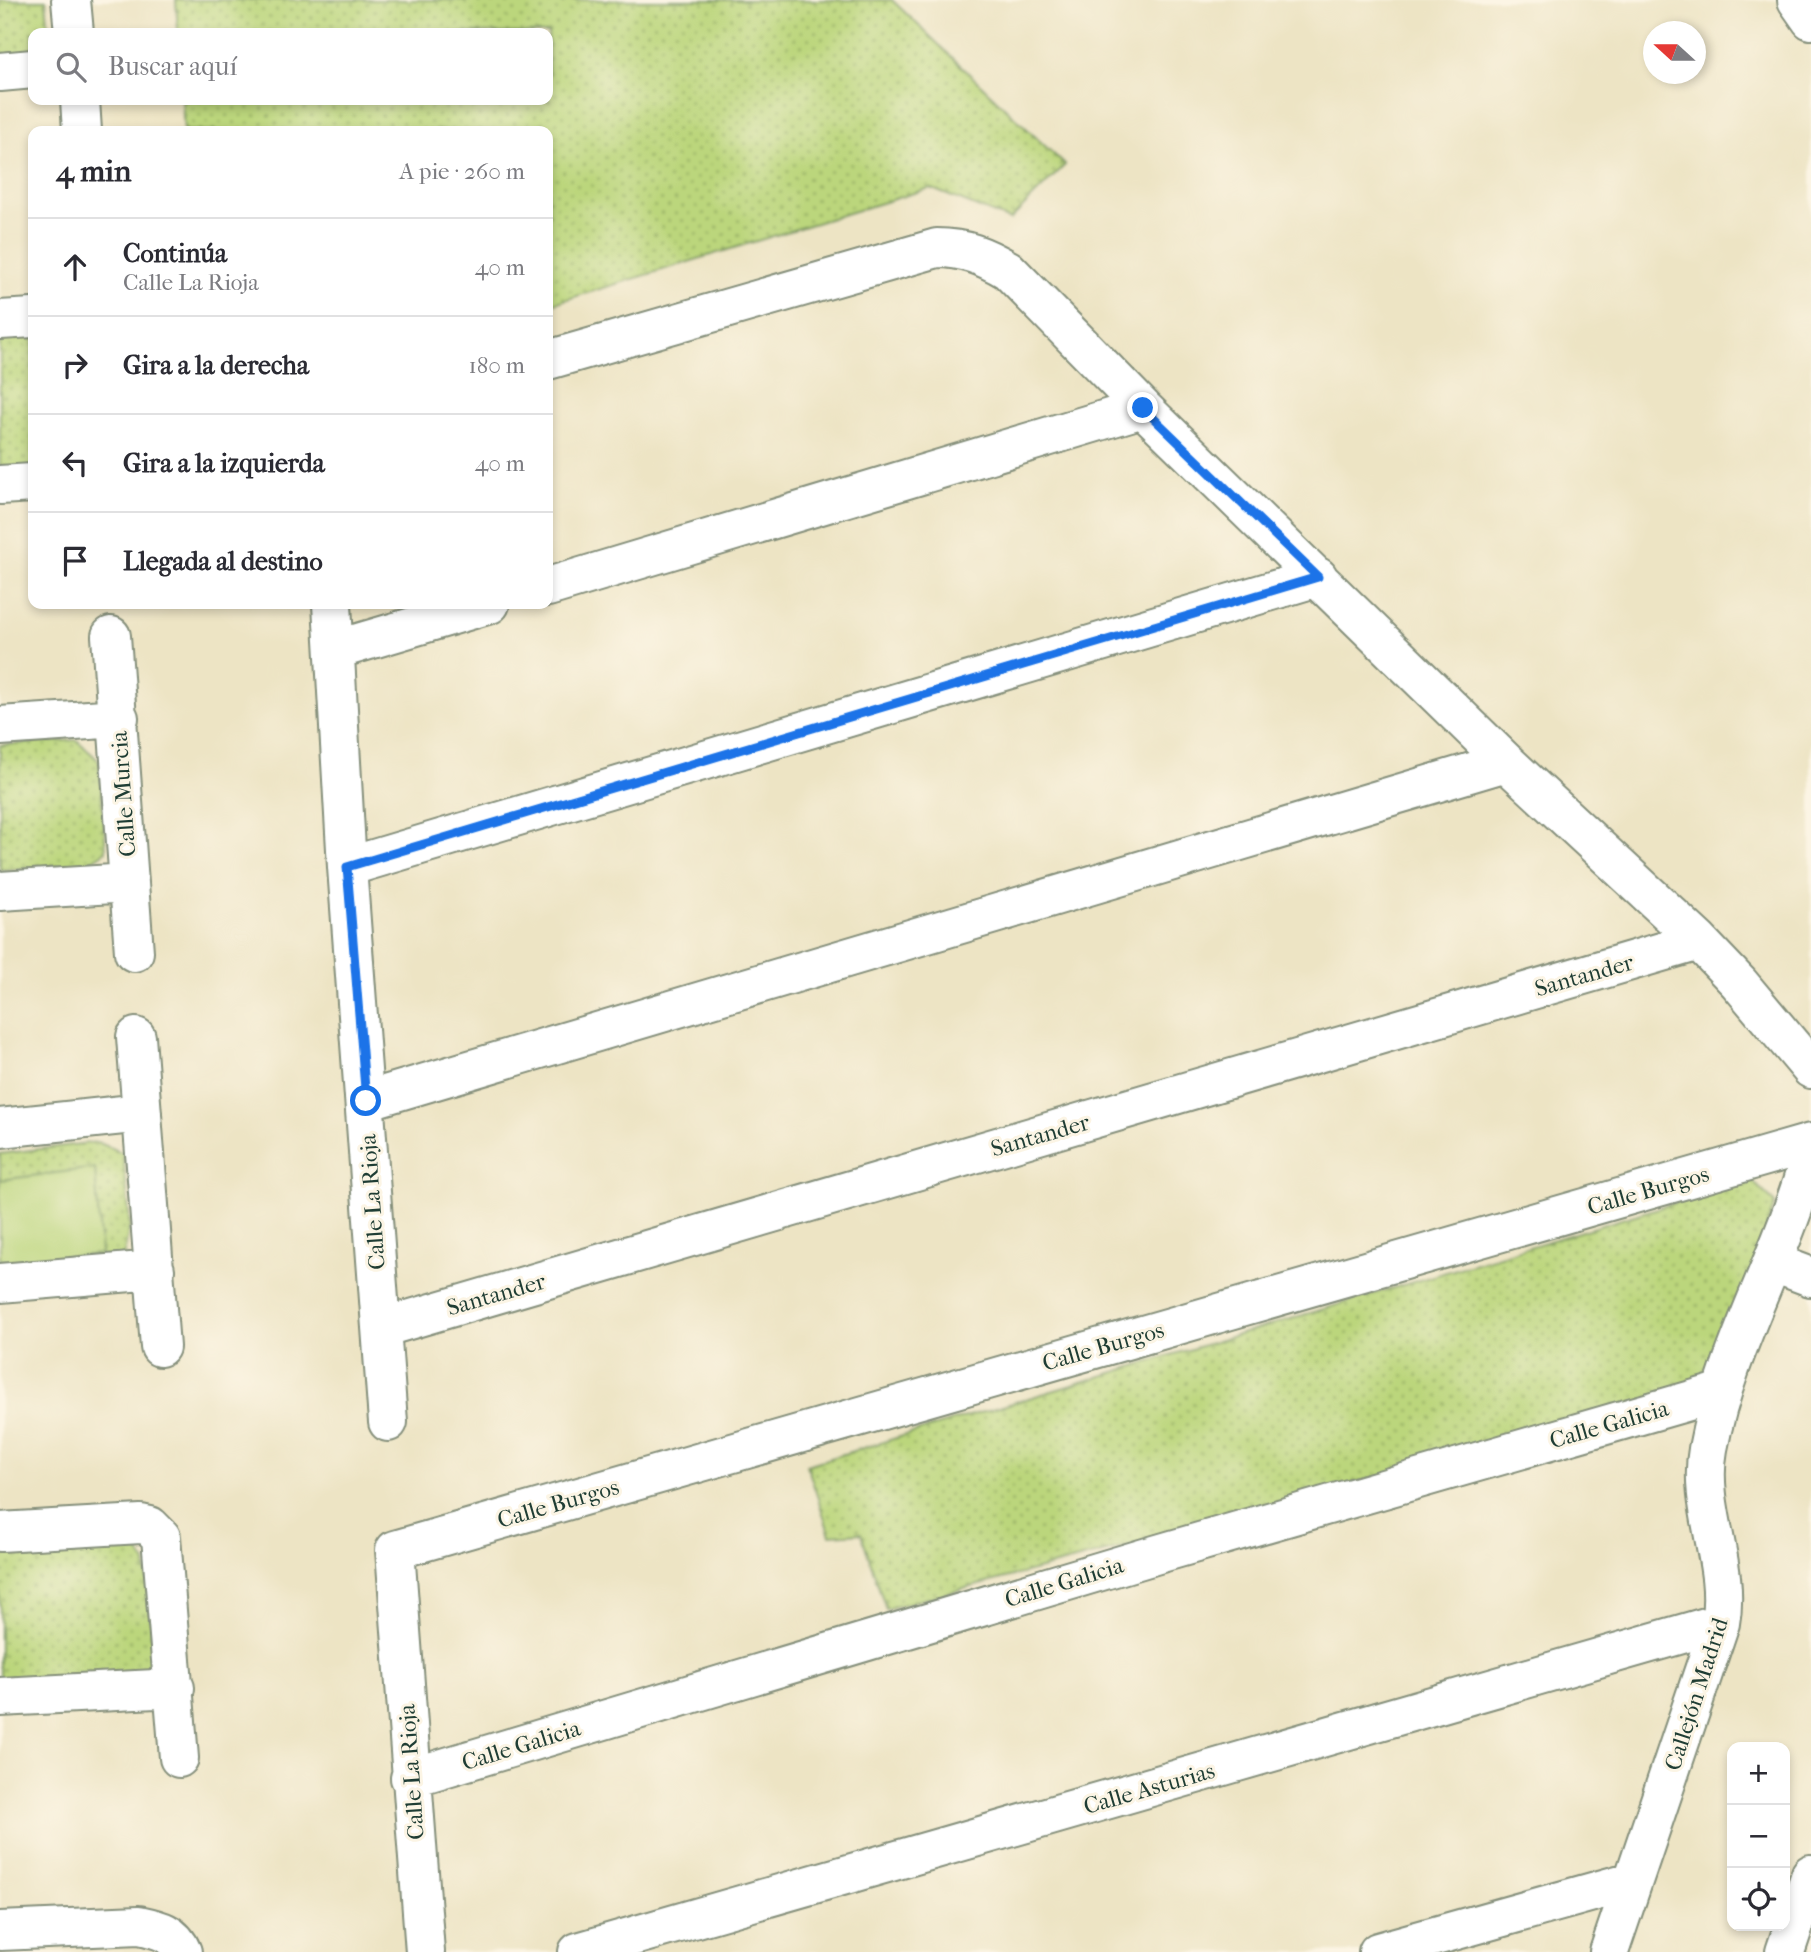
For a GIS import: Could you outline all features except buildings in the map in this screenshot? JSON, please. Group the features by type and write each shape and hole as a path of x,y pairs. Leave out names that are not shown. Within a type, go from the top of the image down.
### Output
{"street":[{"path":"71,0 74,28"},
{"path":"1797,0 1811,20"},
{"path":"0,72 28,69"},
{"path":"79,105 82,126"},
{"path":"553,359 937,248 959,248 980,254 1008,271 1143,408 1506,762 1699,941 1739,983 1811,1069"},
{"path":"0,320 28,318"},
{"path":"553,585 1143,408"},
{"path":"0,485 28,483"},
{"path":"347,867 1318,577"},
{"name":"Calle La Rioja","path":"332,609 347,867 388,1422"},
{"path":"335,650 473,609"},
{"name":"Calle Murcia","path":"111,636 134,952"},
{"path":"0,726 118,718"},
{"path":"366,1101 1506,762"},
{"path":"0,891 129,884"},
{"name":"Santander","path":"381,1328 1699,941"},
{"path":"136,1037 160,1347"},
{"path":"0,1128 142,1113"},
{"name":"Calle Burgos","path":"395,1550 1811,1143"},
{"name":"Callejón Madrid","path":"1609,1952 1696,1702 1720,1623 1722,1588 1706,1489 1707,1452 1720,1392 1806,1193 1811,1152"},
{"path":"1774,1263 1811,1277"},
{"path":"0,1283 155,1270"},
{"name":"Calle Galicia","path":"410,1778 1158,1554 1720,1392"},
{"path":"0,1532 141,1524 156,1531 165,1549 179,1758"},
{"name":"Calle La Rioja","path":"395,1550 425,1952"},
{"name":"Calle Asturias","path":"578,1952 1720,1623"},
{"path":"0,1697 175,1688"},
{"path":"1378,1952 1632,1881"},
{"path":"1785,1952 1810,1881"},
{"path":"0,1931 139,1924 161,1930 178,1941 182,1952"}],"green space":[{"path":"0,0 46,0 49,28 28,28 28,53 0,61"},
{"path":"176,0 892,0 1065,165 1010,220 930,188 553,303 553,126 184,126 182,105 553,105 553,28 178,28"},
{"path":"28,335 28,470 0,472 0,338"},
{"path":"77,740 99,761 106,851 86,864 0,870 0,745"},
{"path":"97,1142 123,1153 130,1225 122,1263 0,1271 0,1154"},
{"path":"95,1168 101,1254 0,1262 0,1180"},
{"path":"1751,1180 1775,1203 1714,1383 1156,1539 886,1609 861,1533 830,1535 807,1465"},
{"path":"133,1544 146,1563 154,1662 148,1674 0,1680 0,1554"}],"route":[{"path":"366,1101 347,867 1318,577 1143,408"}]}
